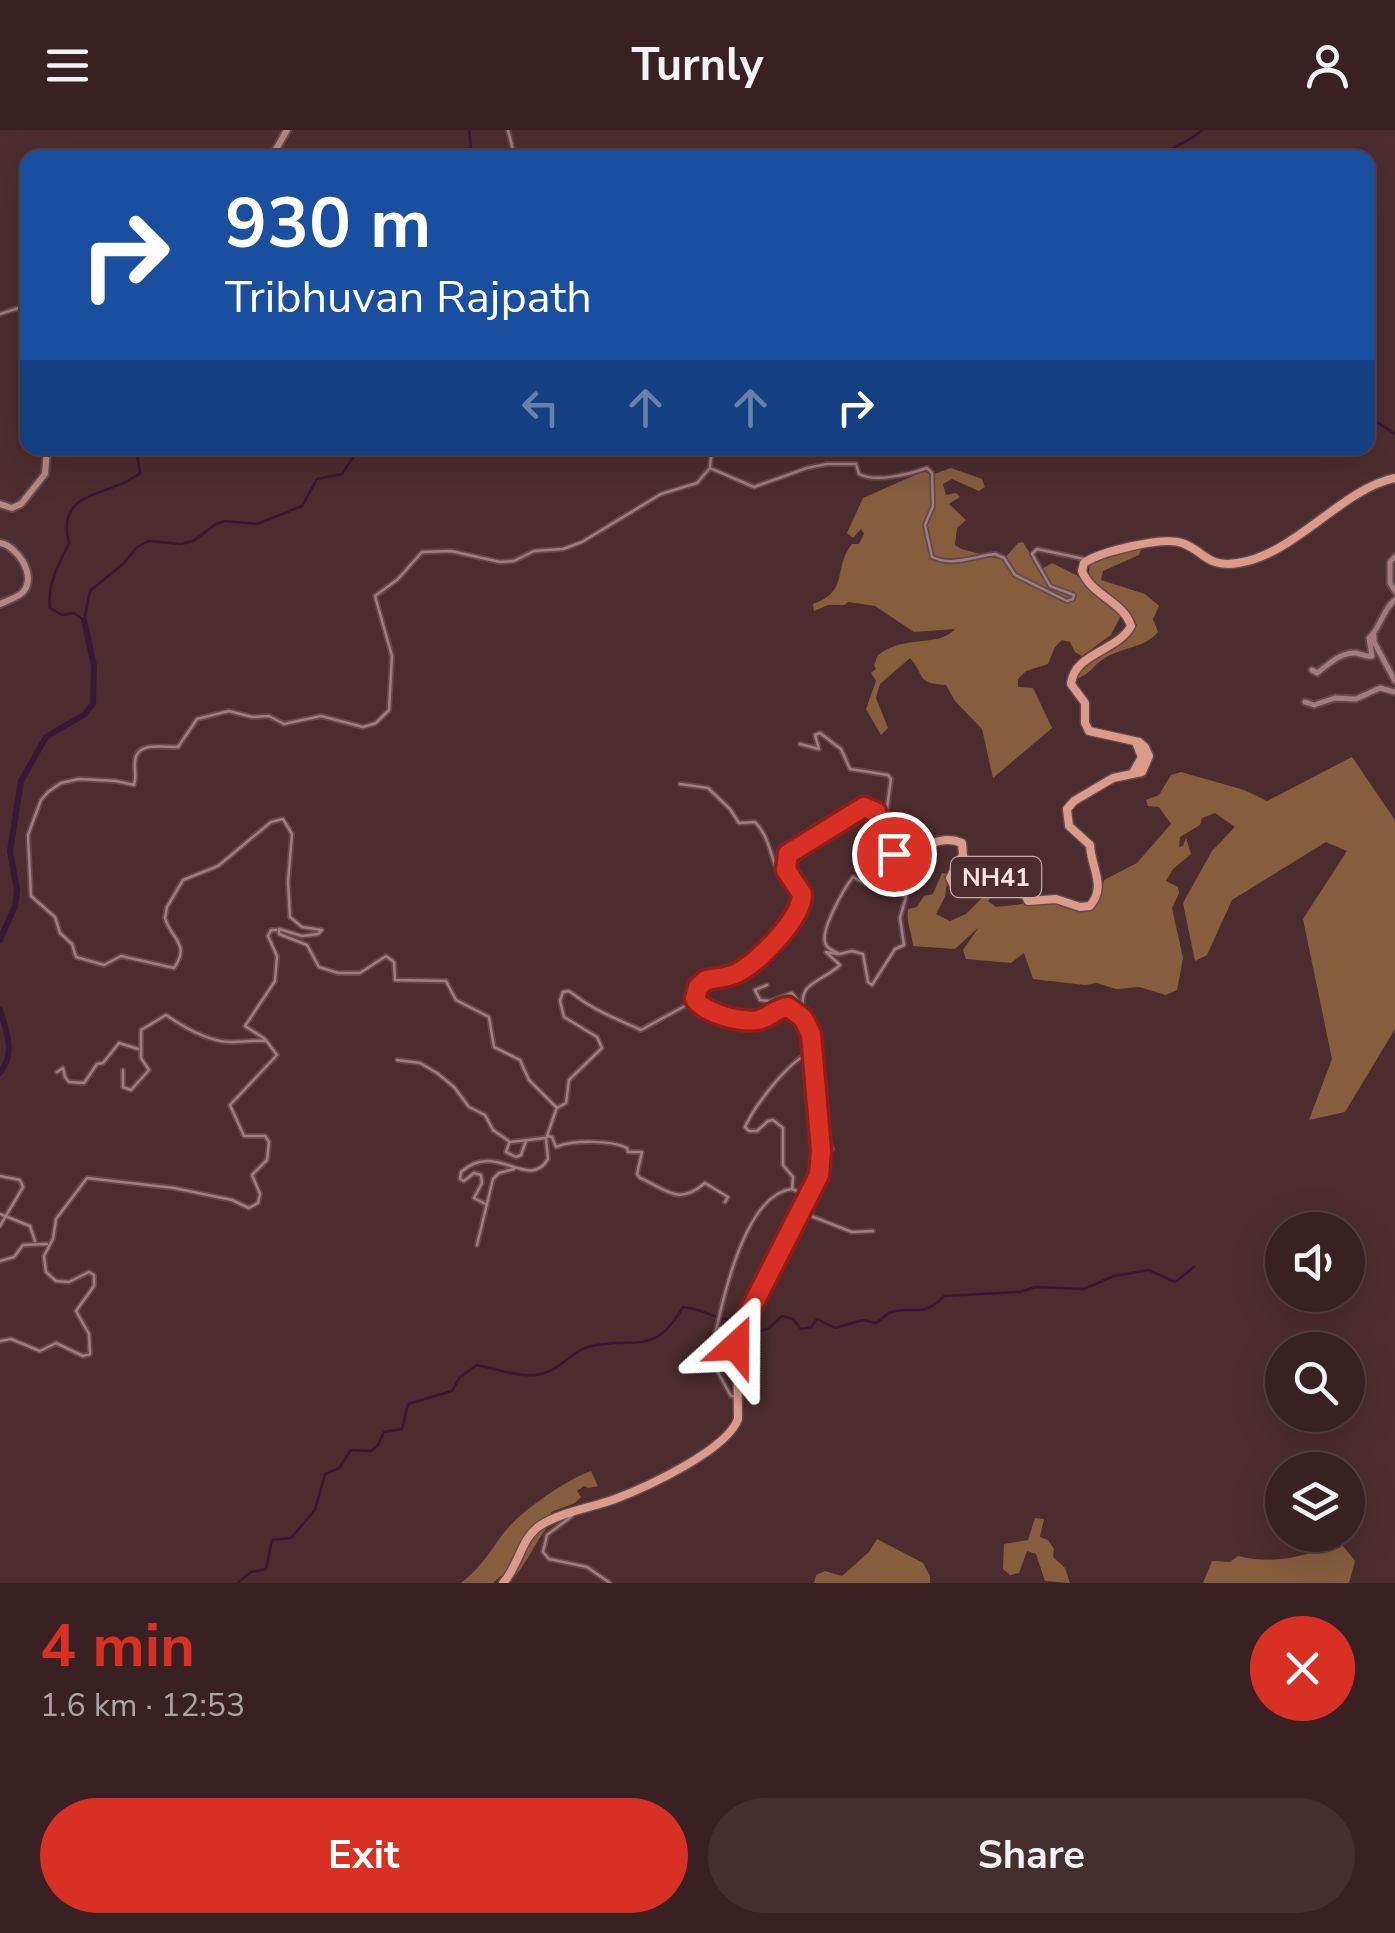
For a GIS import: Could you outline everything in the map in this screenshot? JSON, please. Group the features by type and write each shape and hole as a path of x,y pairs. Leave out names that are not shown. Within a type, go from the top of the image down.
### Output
{"highway":[{"path":"1087,560 1172,541 1185,544 1211,561 1246,561 1272,550 1369,489 1395,478"},
{"name":"NH41","path":"879,822 884,844 894,854 908,853 940,839 962,843 962,858 950,876 955,888 968,888 1011,874 1017,877 1028,900 1056,899 1086,908 1095,901 1099,880 1090,861 1090,845 1071,829 1066,812 1076,800 1113,778 1140,772 1149,761 1145,746 1089,731 1085,703 1071,684 1077,668 1122,638 1131,626 1124,613 1086,580 1082,570 1087,560"},
{"path":"503,1583 533,1531 543,1524 629,1493 717,1447 734,1429 736,1346 820,1169 812,1038 803,1018 788,1007 752,1020 707,1010 695,1000 697,989 704,981 732,975 762,954 800,908 802,897 786,870 790,852 832,830 859,808 874,810 879,822"}],"main road":[{"path":"0,504 12,508 21,504 45,474 47,455"},
{"path":"0,543 9,544 16,551 27,583 22,593 0,604"}],"street":[{"path":"0,1341 15,1340 40,1351 56,1343 83,1356 90,1354 89,1334 76,1312 95,1278 89,1272 69,1282 53,1280 44,1265 56,1219 90,1176 113,1183 174,1188 254,1206 260,1194 252,1175 267,1160 269,1142 264,1136 244,1136 230,1105 276,1059 276,1052 245,1026 275,981 278,960 268,936 271,930 302,936 322,930 297,925 290,917 288,864 292,834 288,822 280,819 230,853 218,866 181,882 165,918 181,945 177,967 166,968 127,956 118,956 104,965 76,957 72,944 60,933 55,917 31,896 28,835 41,800 54,786 71,780 116,780 134,786 140,751 150,746 178,747 190,726 210,714 232,710 252,718 270,716 284,724 320,716 358,726 376,723 389,710 392,656 375,596 408,570 418,555 432,550 451,551 500,562 514,561 534,551 564,549 661,494 698,483 710,468 711,455"},
{"path":"710,468 754,487 827,464 856,464 858,474 868,478 912,474 927,468 932,473 933,506 925,525 936,560 995,554 1004,558 1016,575 1068,601 1074,594 1050,586 1032,554 1036,550 1051,550 1087,560"},
{"path":"1395,557 1390,562 1390,583 1395,592"},
{"path":"1395,600 1389,604 1374,642 1395,681"},
{"path":"1312,670 1317,673 1330,661 1352,654 1370,658 1370,638 1376,632"},
{"path":"1305,702 1314,705 1335,698 1356,699 1380,688 1395,692"},
{"path":"800,744 819,749 815,735 820,732 841,749 850,769 888,775 888,808 879,822"},
{"path":"680,784 704,786 730,809 739,823 755,822 769,838 776,872 798,887"},
{"path":"801,1004 802,994 812,982 840,966 826,952 840,954 852,951 863,954 868,982 875,984 895,949 904,946 900,918 906,905 904,894 879,890 851,878 824,940 826,946 840,954"},
{"path":"278,930 279,934 310,947 316,964 326,970 360,973 386,956 394,962 394,980 446,981 456,1000 489,1017 494,1047 520,1060 529,1080 557,1108"},
{"path":"767,985 755,990 760,1000 770,1002 792,993 801,1004 812,1038"},
{"path":"487,1205 474,1198 481,1175 474,1173 464,1181 460,1179 461,1172 488,1160 534,1171 547,1162 550,1122 557,1108 566,1104 569,1080 597,1056 602,1044 598,1037 564,1017 560,1000 563,992 568,991 605,1017 641,1030 695,1000"},
{"path":"122,1070 125,1089 131,1090 147,1075 149,1070 140,1050 141,1030 166,1015 193,1032 219,1040 247,1038 268,1042"},
{"path":"57,1072 64,1068 64,1077 70,1082 84,1083 96,1064 103,1063 119,1043 140,1050"},
{"path":"792,1189 793,1177 782,1160 783,1128 770,1120 757,1131 746,1127 759,1104 793,1063 812,1052"},
{"path":"397,1060 420,1062 436,1072 510,1142 552,1137 556,1148 568,1143 616,1142 628,1152 643,1152 638,1166 640,1178 678,1196 689,1196 705,1183 712,1184 728,1197 724,1202"},
{"path":"817,1117 822,1120 832,1149"},
{"path":"510,1142 506,1152 516,1158 523,1153 527,1140"},
{"path":"477,1246 494,1177 519,1168"},
{"path":"0,1176 20,1180 23,1187 0,1226"},
{"path":"737,1396 731,1396 712,1350 732,1268 752,1222 781,1192 792,1189 808,1198 811,1216 852,1232 872,1231"},
{"path":"0,1214 30,1226 36,1244"},
{"path":"0,1260 14,1257 23,1245 48,1245"},
{"path":"717,1328 743,1325"},
{"path":"581,1510 547,1535 543,1552 549,1559 587,1567 610,1583"}],"shaded area":[{"path":"951,468 982,479 985,487 979,491 952,479 943,484 946,495 956,493 960,497 949,504 966,520 957,528 955,545 1003,560 1023,542 1040,570 1052,563 1076,575 1121,615 1111,635 1082,656 1070,642 1062,640 1048,664 1026,671 1018,679 1018,687 1033,688 1052,728 993,778 982,729 955,701 946,685 925,680 910,658 880,684 876,698 888,728 881,735 866,709 876,681 871,673 876,669 878,655 899,645 940,638 955,629 914,632 875,606 848,602 814,611 813,604 832,593 846,554 864,534 861,529 853,538 847,533 863,498 924,471 931,475"},
{"path":"1141,549 1139,555 1103,571 1101,580 1145,594 1159,606 1153,619 1158,632 1142,644 1108,656 1075,679 1089,664 1125,641 1137,625 1091,578 1093,561"},
{"path":"1352,757 1395,820 1395,1029 1345,1112 1309,1120 1332,1059 1303,919 1347,851 1326,842 1232,900 1207,955 1195,961 1183,903 1212,851 1235,827 1215,813 1202,818 1200,825 1180,837 1179,847 1186,838 1191,854 1173,869 1166,881 1178,887 1172,908 1183,958 1177,990 1166,995 1139,987 1116,989 1097,983 1033,979 1024,953 1011,963 966,959 963,950 979,927 955,949 913,946 908,909 933,894 942,873 948,874 945,897 936,914 950,921 966,914 997,883 1002,884 988,901 996,907 1052,901 1086,912 1100,897 1104,880 1137,863 1171,824 1159,807 1148,806 1146,800 1159,795 1171,775 1181,772 1244,790 1267,801"},
{"path":"591,1471 598,1486 584,1486 577,1491 581,1497 575,1503 551,1512 551,1523 508,1583 501,1576 493,1583 461,1583 524,1513 558,1488"},
{"path":"1035,1518 1044,1519 1040,1537 1054,1549 1053,1557 1065,1568 1070,1583 1045,1581 1036,1554 1027,1551 1019,1573 1010,1575 1003,1569 1004,1544 1028,1540"},
{"path":"877,1539 923,1563 930,1583 814,1583 816,1575 825,1571 842,1576 869,1552"},
{"path":"1348,1552 1355,1561 1349,1583 1203,1583 1212,1561 1230,1562 1238,1556 1279,1559"}],"waterway":[{"path":"469,130 470,150"},
{"path":"1171,150 1202,130"},
{"path":"1375,421 1395,434"},
{"path":"137,455 140,473 77,503 70,512 69,543 50,591 50,608 62,615 74,613 84,620 90,591 137,547 149,541 181,544 225,521 257,524 302,506 317,479 342,474 354,455"},
{"path":"0,940 15,906 17,890 10,851 21,781 46,737 85,714 93,704 94,666 84,620"},
{"path":"0,1010 9,1050 0,1073"},
{"path":"238,1583 251,1572 266,1569 272,1540 291,1538 315,1510 325,1474 339,1468 351,1450 371,1451 384,1432 402,1429 408,1404 452,1391 460,1377 477,1365 521,1375 539,1374 588,1347 652,1339 662,1334 683,1307 744,1323 759,1331 768,1329 782,1316 793,1319 801,1329 811,1327 817,1319 835,1328 863,1320 876,1323 896,1311 929,1308 944,1296 1020,1292 1036,1287 1084,1289 1114,1276 1149,1270 1175,1282 1194,1267"}],"route":[{"path":"736,1346 739,1332 819,1175 821,1150 812,1038 803,1018 788,1007 758,1020 746,1020 702,1008 696,1003 696,992 706,980 728,977 749,966 797,912 802,894 786,866 786,857 792,850 832,830 864,807 876,812 881,837 894,854"}]}
